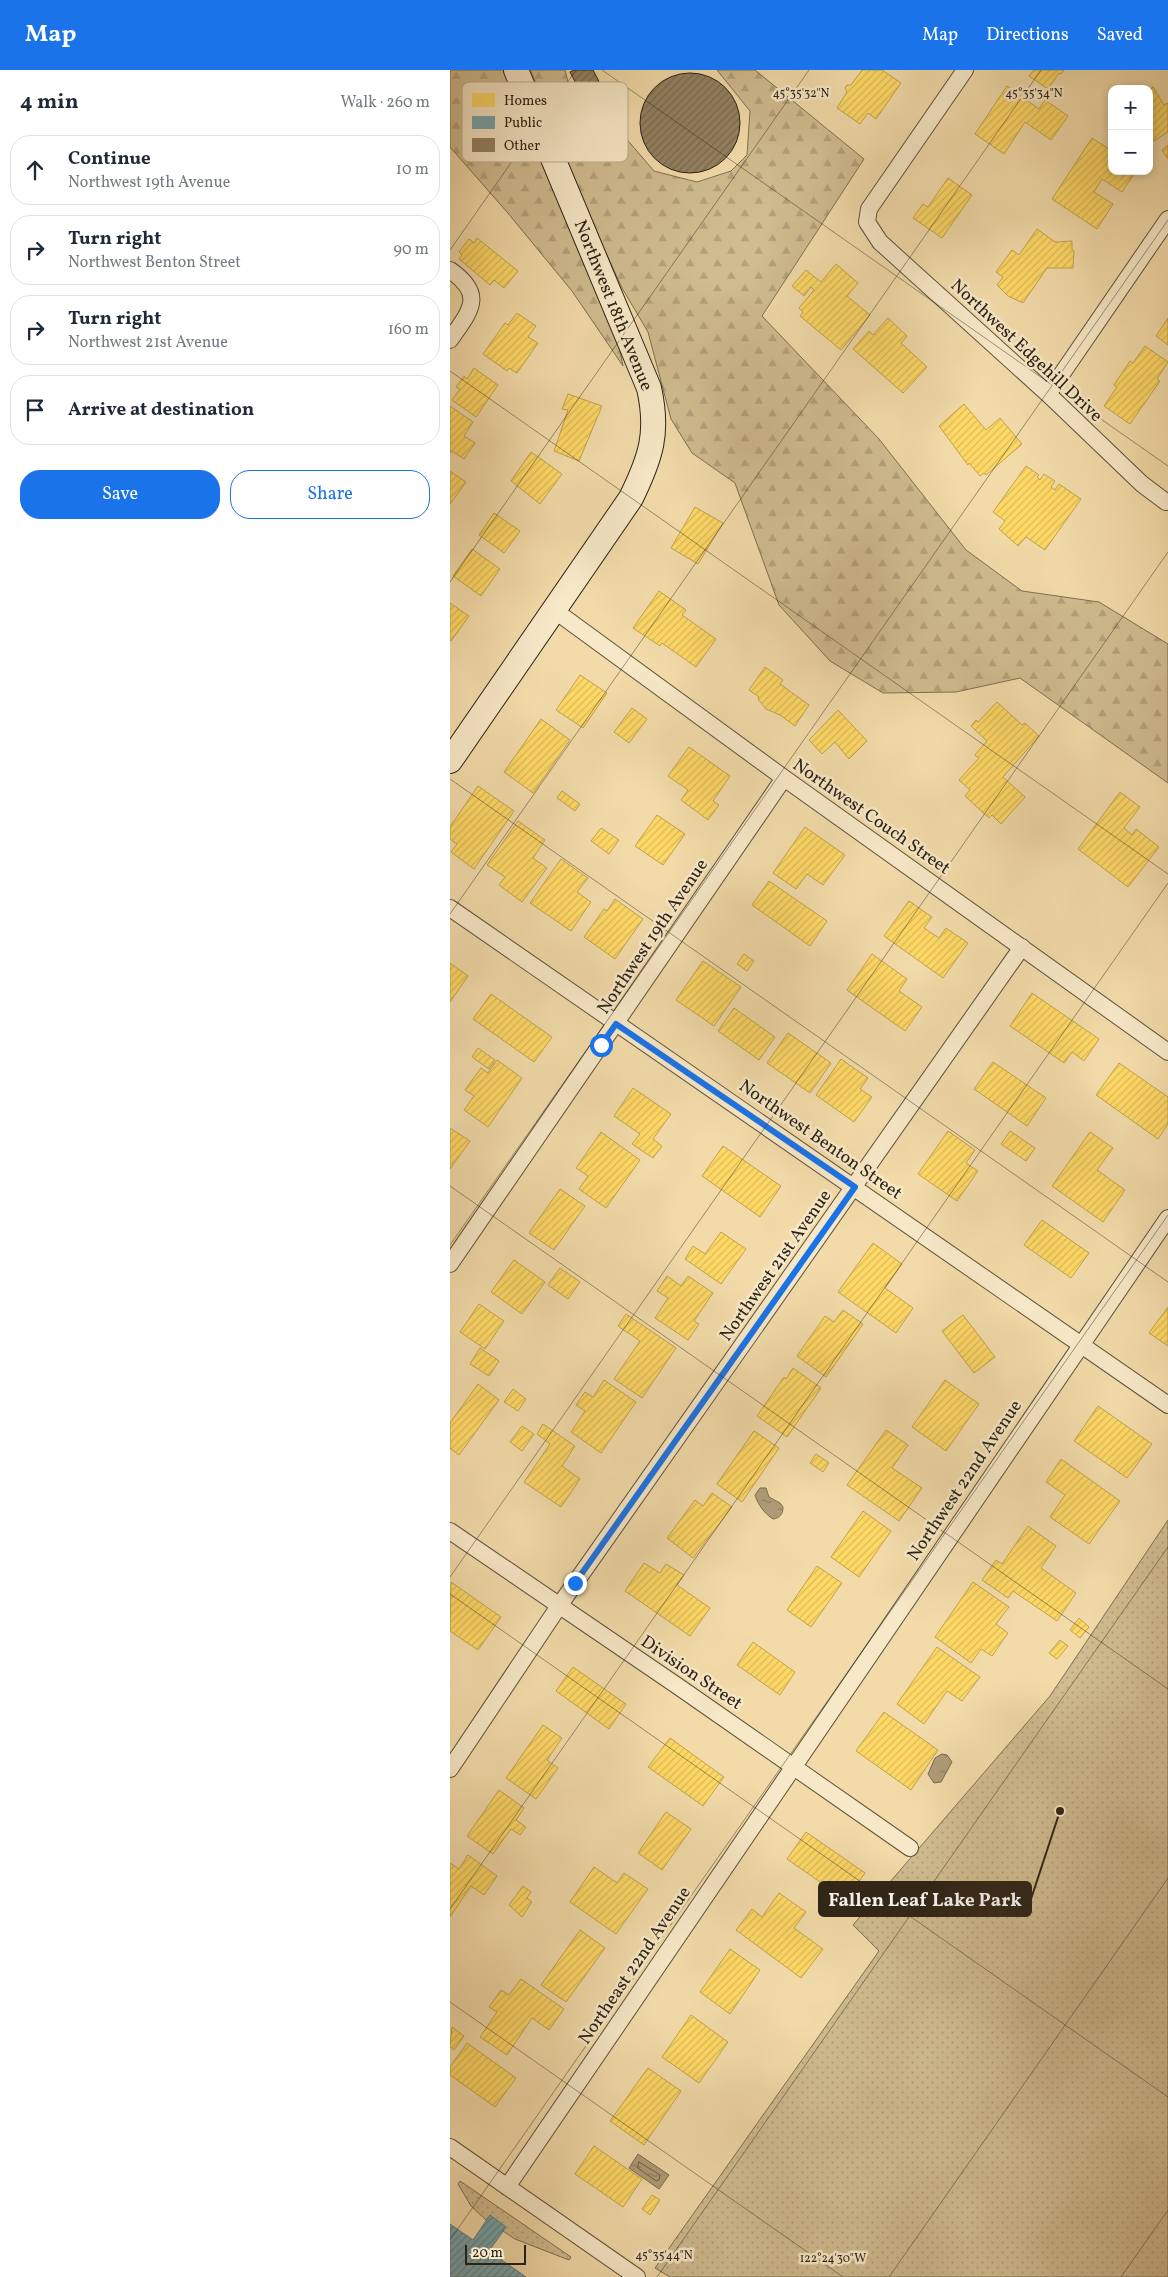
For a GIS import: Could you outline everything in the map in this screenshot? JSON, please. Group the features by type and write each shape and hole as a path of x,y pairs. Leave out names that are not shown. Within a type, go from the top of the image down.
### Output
{"street":[{"name":"Northwest 18th Avenue","path":"516,70 521,82"},
{"name":"Northwest Edgehill Drive","path":"965,70 869,209 867,222 880,242 1048,394 1142,484 1166,502"},
{"name":"Northwest 18th Avenue","path":"450,761 631,498 646,467 654,432 654,411 649,388 632,343 555,162"},
{"path":"1048,394 1168,220"},
{"path":"450,270 462,278 470,289 472,300 466,316 450,340"},
{"name":"Northwest Couch Street","path":"554,610 784,778 1168,1052"},
{"name":"Northwest 19th Avenue","path":"450,1264 784,778"},
{"name":"Northwest Benton Street","path":"450,908 1168,1405"},
{"name":"Northwest 21st Avenue","path":"450,1769 559,1606 1022,947"},
{"name":"Northwest 22nd Avenue","path":"793,1766 1168,1218"},
{"name":"Division Street","path":"450,1531 910,1848"},
{"name":"Northeast 22nd Avenue","path":"507,2186 793,1766"},
{"path":"450,2147 637,2277"}],"green space":[{"path":"450,70 508,70 513,82 462,82 462,161 450,147"},
{"path":"530,70 565,70 568,82 536,82"},
{"path":"717,70 755,70 864,159 762,316 879,439 966,550 1022,591 1099,602 1168,644 1168,783 1020,678 956,692 883,693 830,661 779,605 735,483 692,453 671,419 648,332 622,288 566,162 628,162 628,141 654,171 697,182 731,171 747,155 750,111"},
{"path":"463,162 545,162 619,346 623,366 572,291"},
{"path":"1168,1520 1168,2277 670,2277 655,2268 879,1951 853,1925 1050,1696"},
{"path":"460,2181 571,2257 569,2260 515,2239 503,2231 490,2216 486,2220 471,2206 458,2184"}],"water":[{"path":"760,1488 766,1488 769,1497 780,1503 783,1507 782,1514 779,1517 773,1519 760,1506 755,1495"},
{"path":"942,1754 947,1755 952,1762 941,1782 934,1783 928,1774 935,1758"},
{"path":"638,2154 669,2175 659,2189 629,2168"}],"building: Homes":[{"path":"862,70 882,70 901,83 876,119 868,113 860,124 837,108 847,92 845,88 847,85 851,85"},
{"path":"1034,70 1064,70 1061,74 1059,73 1048,89 1029,76"},
{"path":"1007,86 1039,109 1045,100 1068,116 1051,140 1025,122 1004,154 975,134"},
{"path":"1153,87 1164,105 1168,103 1168,132 1153,141"},
{"path":"1092,138 1108,148 1108,175 1133,175 1122,192 1102,179 1094,192 1113,204 1097,229 1052,199"},
{"path":"1168,145 1168,159 1162,150"},
{"path":"948,178 972,195 942,238 913,218 923,204 928,207"},
{"path":"1037,229 1055,242 1072,241 1072,250 1074,251 1073,268 1047,268 1023,303 1008,296 997,285 1003,277 996,272 1012,250 1019,255"},
{"path":"477,238 518,271 504,288 494,280 490,285 459,259 462,255 459,252 469,239 474,243"},
{"path":"836,264 858,283 847,296 870,315 841,350 800,316 803,312 799,308 814,290 811,287 804,296 792,286 806,270 821,282"},
{"path":"517,313 536,326 528,337 538,343 517,373 509,368 507,371 483,354 505,323 508,325"},
{"path":"888,318 907,336 901,343 927,367 903,393 853,349 869,331 873,335"},
{"path":"1168,318 1168,345 1156,336"},
{"path":"1145,346 1168,362 1157,379 1160,381 1130,424 1104,406 1117,387 1114,385 1130,361 1133,363"},
{"path":"474,368 498,385 476,417 452,400 460,389 456,387 464,376 467,379"},
{"path":"568,394 602,406 579,461 554,451 568,410 562,409"},
{"path":"964,404 986,430 1000,418 1022,444 986,475 984,473 980,476 969,463 968,465 939,426"},
{"path":"450,406 473,422 464,436 475,443 464,459 452,451 450,453"},
{"path":"531,452 562,474 540,504 511,481"},
{"path":"1026,466 1039,475 1037,477 1040,480 1044,474 1055,481 1051,487 1055,490 1059,484 1081,499 1045,550 1026,537 1018,546 999,529 1005,521 993,512"},
{"path":"450,471 466,482 450,504"},
{"path":"695,507 723,523 698,564 671,548"},
{"path":"494,513 520,531 504,553 479,535"},
{"path":"472,549 500,569 481,596 453,576"},
{"path":"659,591 686,610 682,615 716,639 696,667 662,643 660,646 633,628"},
{"path":"450,603 469,616 451,641 450,640"},
{"path":"765,667 783,680 780,684 809,705 795,726 780,715 766,709 758,699 759,697 749,690"},
{"path":"580,675 607,693 583,728 556,710"},
{"path":"997,702 1022,725 1025,723 1039,736 1003,777 1025,797 1001,824 992,815 989,818 965,796 970,790 959,780 979,758 975,755 987,741 971,726 976,720 978,722"},
{"path":"632,708 647,719 629,743 614,732"},
{"path":"838,710 867,741 849,759 835,742 822,754 809,740"},
{"path":"541,719 570,740 533,793 504,772"},
{"path":"689,747 730,776 713,801 719,805 708,820 681,800 688,790 668,776"},
{"path":"478,786 514,811 474,869 451,852 457,844 450,839 450,827"},
{"path":"562,791 580,804 575,811 557,798"},
{"path":"1120,792 1140,807 1124,828 1132,835 1136,829 1159,847 1128,887 1078,849"},
{"path":"657,815 685,834 663,865 635,846"},
{"path":"518,821 545,840 533,858 547,868 522,902 499,885 505,877 487,865"},
{"path":"805,827 845,855 823,885 807,874 796,889 773,873"},
{"path":"601,828 619,840 609,854 591,841"},
{"path":"561,859 588,878 577,892 591,902 571,931 530,903"},
{"path":"769,881 827,921 810,946 752,905"},
{"path":"615,899 643,919 615,959 584,937 604,909 607,911"},
{"path":"909,901 932,917 924,928 939,938 946,928 968,943 943,978 884,936"},
{"path":"744,954 754,961 747,971 737,964"},
{"path":"872,954 907,979 899,991 922,1007 905,1031 847,990"},
{"path":"703,961 741,987 714,1026 676,1000"},
{"path":"450,963 468,976 450,1002"},
{"path":"1032,993 1099,1039 1084,1061 1072,1052 1064,1063 1010,1026"},
{"path":"491,994 552,1037 534,1062 473,1019"},
{"path":"734,1008 775,1037 759,1060 718,1031"},
{"path":"788,1033 831,1063 810,1093 767,1063"},
{"path":"478,1048 495,1060 489,1069 472,1057"},
{"path":"841,1059 868,1078 860,1089 872,1097 854,1122 816,1095"},
{"path":"497,1060 522,1078 488,1127 464,1110 474,1096 465,1090 481,1068 488,1073"},
{"path":"993,1062 1046,1098 1027,1126 974,1089"},
{"path":"1119,1063 1168,1097 1168,1124 1158,1139 1096,1095"},
{"path":"633,1088 671,1114 653,1139 662,1146 653,1158 632,1144 640,1134 614,1116"},
{"path":"450,1128 470,1141 450,1169"},
{"path":"948,1131 975,1150 966,1163 978,1171 957,1201 918,1174"},
{"path":"1010,1131 1035,1148 1026,1161 1001,1144"},
{"path":"601,1132 640,1160 606,1208 579,1189 588,1176 576,1168"},
{"path":"1090,1132 1113,1148 1097,1170 1125,1190 1103,1222 1052,1186"},
{"path":"723,1146 781,1186 760,1217 702,1176"},
{"path":"560,1189 585,1206 554,1250 529,1233"},
{"path":"1042,1220 1089,1253 1071,1278 1024,1245"},
{"path":"721,1232 746,1249 721,1284 685,1259 693,1246 705,1254"},
{"path":"873,1243 902,1264 885,1288 913,1308 896,1333 838,1292"},
{"path":"514,1260 545,1282 522,1314 491,1292"},
{"path":"560,1268 580,1282 568,1299 548,1285"},
{"path":"667,1276 681,1286 688,1276 713,1293 694,1321 699,1324 688,1340 655,1318 668,1298 657,1291"},
{"path":"479,1304 504,1321 485,1349 460,1332"},
{"path":"1168,1307 1168,1346 1149,1333"},
{"path":"843,1310 863,1324 826,1377 797,1356 825,1316 834,1322"},
{"path":"626,1314 676,1348 642,1398 614,1379 640,1341 618,1326"},
{"path":"963,1315 995,1357 974,1373 942,1331"},
{"path":"480,1348 499,1361 489,1376 470,1364"},
{"path":"793,1368 821,1388 787,1437 757,1416 784,1377 786,1379"},
{"path":"604,1380 636,1402 601,1453 571,1432 585,1411 576,1405 585,1392 593,1397"},
{"path":"945,1380 979,1404 946,1451 912,1427"},
{"path":"478,1384 499,1400 459,1455 450,1448 450,1423"},
{"path":"513,1389 526,1399 518,1411 504,1402"},
{"path":"1098,1406 1152,1444 1127,1478 1074,1441"},
{"path":"543,1424 575,1446 562,1466 580,1479 561,1507 524,1482 550,1444 537,1434"},
{"path":"522,1426 534,1434 522,1451 510,1442"},
{"path":"886,1430 908,1445 892,1468 922,1488 899,1521 847,1485"},
{"path":"754,1431 779,1448 742,1502 717,1484"},
{"path":"816,1454 829,1463 823,1472 810,1463"},
{"path":"1061,1459 1120,1501 1089,1544 1050,1517 1065,1495 1046,1482"},
{"path":"712,1493 732,1507 693,1558 667,1538 695,1500 703,1506"},
{"path":"863,1511 891,1531 859,1577 831,1557"},
{"path":"1028,1526 1056,1546 1041,1568 1076,1593 1057,1621 1013,1591 1008,1598 982,1580 996,1560 1002,1564"},
{"path":"644,1563 660,1573 666,1564 684,1575 677,1585 710,1608 690,1636 625,1591"},
{"path":"817,1566 842,1583 811,1627 787,1610"},
{"path":"451,1582 501,1617 478,1650 450,1631"},
{"path":"973,1582 1009,1607 996,1624 1008,1633 992,1656 981,1649 971,1663 935,1637"},
{"path":"1079,1618 1089,1627 1080,1638 1070,1630"},
{"path":"1060,1640 1068,1646 1057,1659 1049,1653"},
{"path":"753,1642 795,1672 780,1695 737,1665"},
{"path":"937,1647 980,1677 962,1701 947,1691 924,1724 897,1704"},
{"path":"573,1667 626,1704 609,1729 556,1691"},
{"path":"884,1712 938,1750 911,1790 856,1751"},
{"path":"543,1725 562,1738 547,1760 558,1768 536,1799 506,1778"},
{"path":"670,1738 724,1777 703,1806 648,1767"},
{"path":"499,1790 524,1808 516,1820 526,1827 520,1835 511,1829 493,1854 467,1836"},
{"path":"666,1812 691,1829 662,1870 638,1853"},
{"path":"806,1832 865,1873 846,1900 787,1859"},
{"path":"468,1855 497,1876 484,1895 471,1886 450,1917 450,1863 459,1869"},
{"path":"594,1867 617,1883 624,1873 648,1889 616,1934 570,1902"},
{"path":"523,1886 531,1892 527,1898 532,1902 522,1917 509,1905"},
{"path":"779,1893 806,1912 794,1928 823,1949 801,1978 736,1930 752,1909 762,1917"},
{"path":"580,1930 605,1948 566,2002 541,1985"},
{"path":"730,1949 760,1970 730,2014 700,1992"},
{"path":"521,1979 564,2009 549,2030 532,2018 507,2055 480,2037 497,2012 489,2007 501,1990 509,1995"},
{"path":"691,2015 728,2042 699,2083 662,2057"},
{"path":"452,2027 464,2036 454,2050 450,2047"},
{"path":"467,2043 516,2078 495,2107 450,2075 450,2067"},
{"path":"648,2068 681,2091 644,2145 610,2121"},
{"path":"594,2146 642,2179 623,2207 575,2174"},
{"path":"652,2195 660,2200 650,2215 642,2209"}],"building: Public":[{"path":"490,2215 506,2227 489,2251 526,2277 450,2277 450,2224 473,2240"}],"building: Other":[{"path":"574,70 593,70 599,82 575,82 570,72"},
{"path":"690,73 709,76 726,87 737,104 740,123 737,142 726,159 709,170 690,173 671,170 654,159 643,142 640,123 643,104 654,87 671,76"}],"place":[{"name":"Fallen Leaf Lake Park","path":"1060,1811"}],"route":[{"path":"575,1583 855,1187 616,1024 601,1045"}]}
